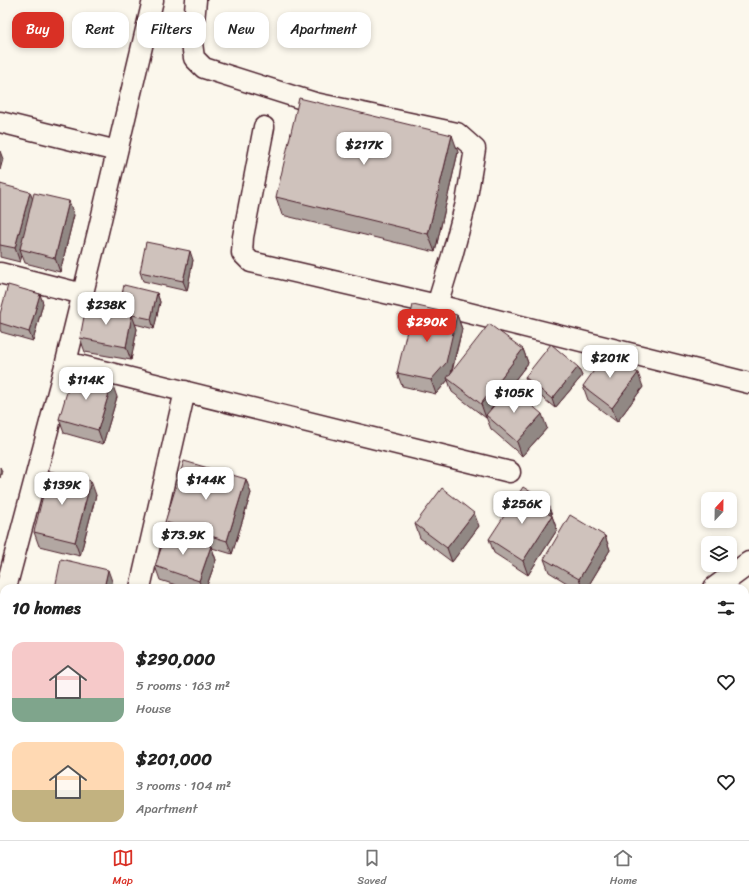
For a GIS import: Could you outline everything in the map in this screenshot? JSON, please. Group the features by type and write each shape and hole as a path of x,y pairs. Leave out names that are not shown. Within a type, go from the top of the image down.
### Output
{"street":[{"path":"7,584 83,294 153,0"},
{"path":"196,0 192,42 194,58 204,68 315,103 457,133 474,149 466,204 437,305"},
{"path":"0,122 118,151"},
{"path":"264,128 243,237 242,253 251,262 437,305 749,383"},
{"path":"0,273 83,294"},
{"path":"66,362 510,472"},
{"path":"141,584 185,391"},
{"path":"720,584 749,563"}],"building":[{"path":"299,98 452,135 428,234 276,197"},
{"path":"0,184 30,192 15,248 0,245"},
{"path":"34,193 69,201 55,258 20,249"},
{"path":"146,242 190,251 183,281 140,272"},
{"path":"8,285 40,294 29,332 0,323 0,314"},
{"path":"124,285 157,293 151,319 118,312"},
{"path":"413,305 457,315 446,363 431,380 397,373"},
{"path":"86,306 132,315 126,347 80,338"},
{"path":"489,324 523,349 481,404 447,378"},
{"path":"551,344 578,367 552,399 525,377"},
{"path":"608,351 638,373 612,408 583,386"},
{"path":"73,372 112,383 98,430 59,419"},
{"path":"510,387 542,414 517,442 486,415"},
{"path":"184,461 246,479 227,541 165,522"},
{"path":"49,471 91,481 75,542 34,532"},
{"path":"523,487 547,502 542,510 552,516 523,561 489,539"},
{"path":"442,488 474,513 447,548 415,524"},
{"path":"570,515 605,536 579,579 544,559"},
{"path":"167,531 211,546 199,581 155,566"},
{"path":"61,559 108,570 105,584 56,584"}]}
